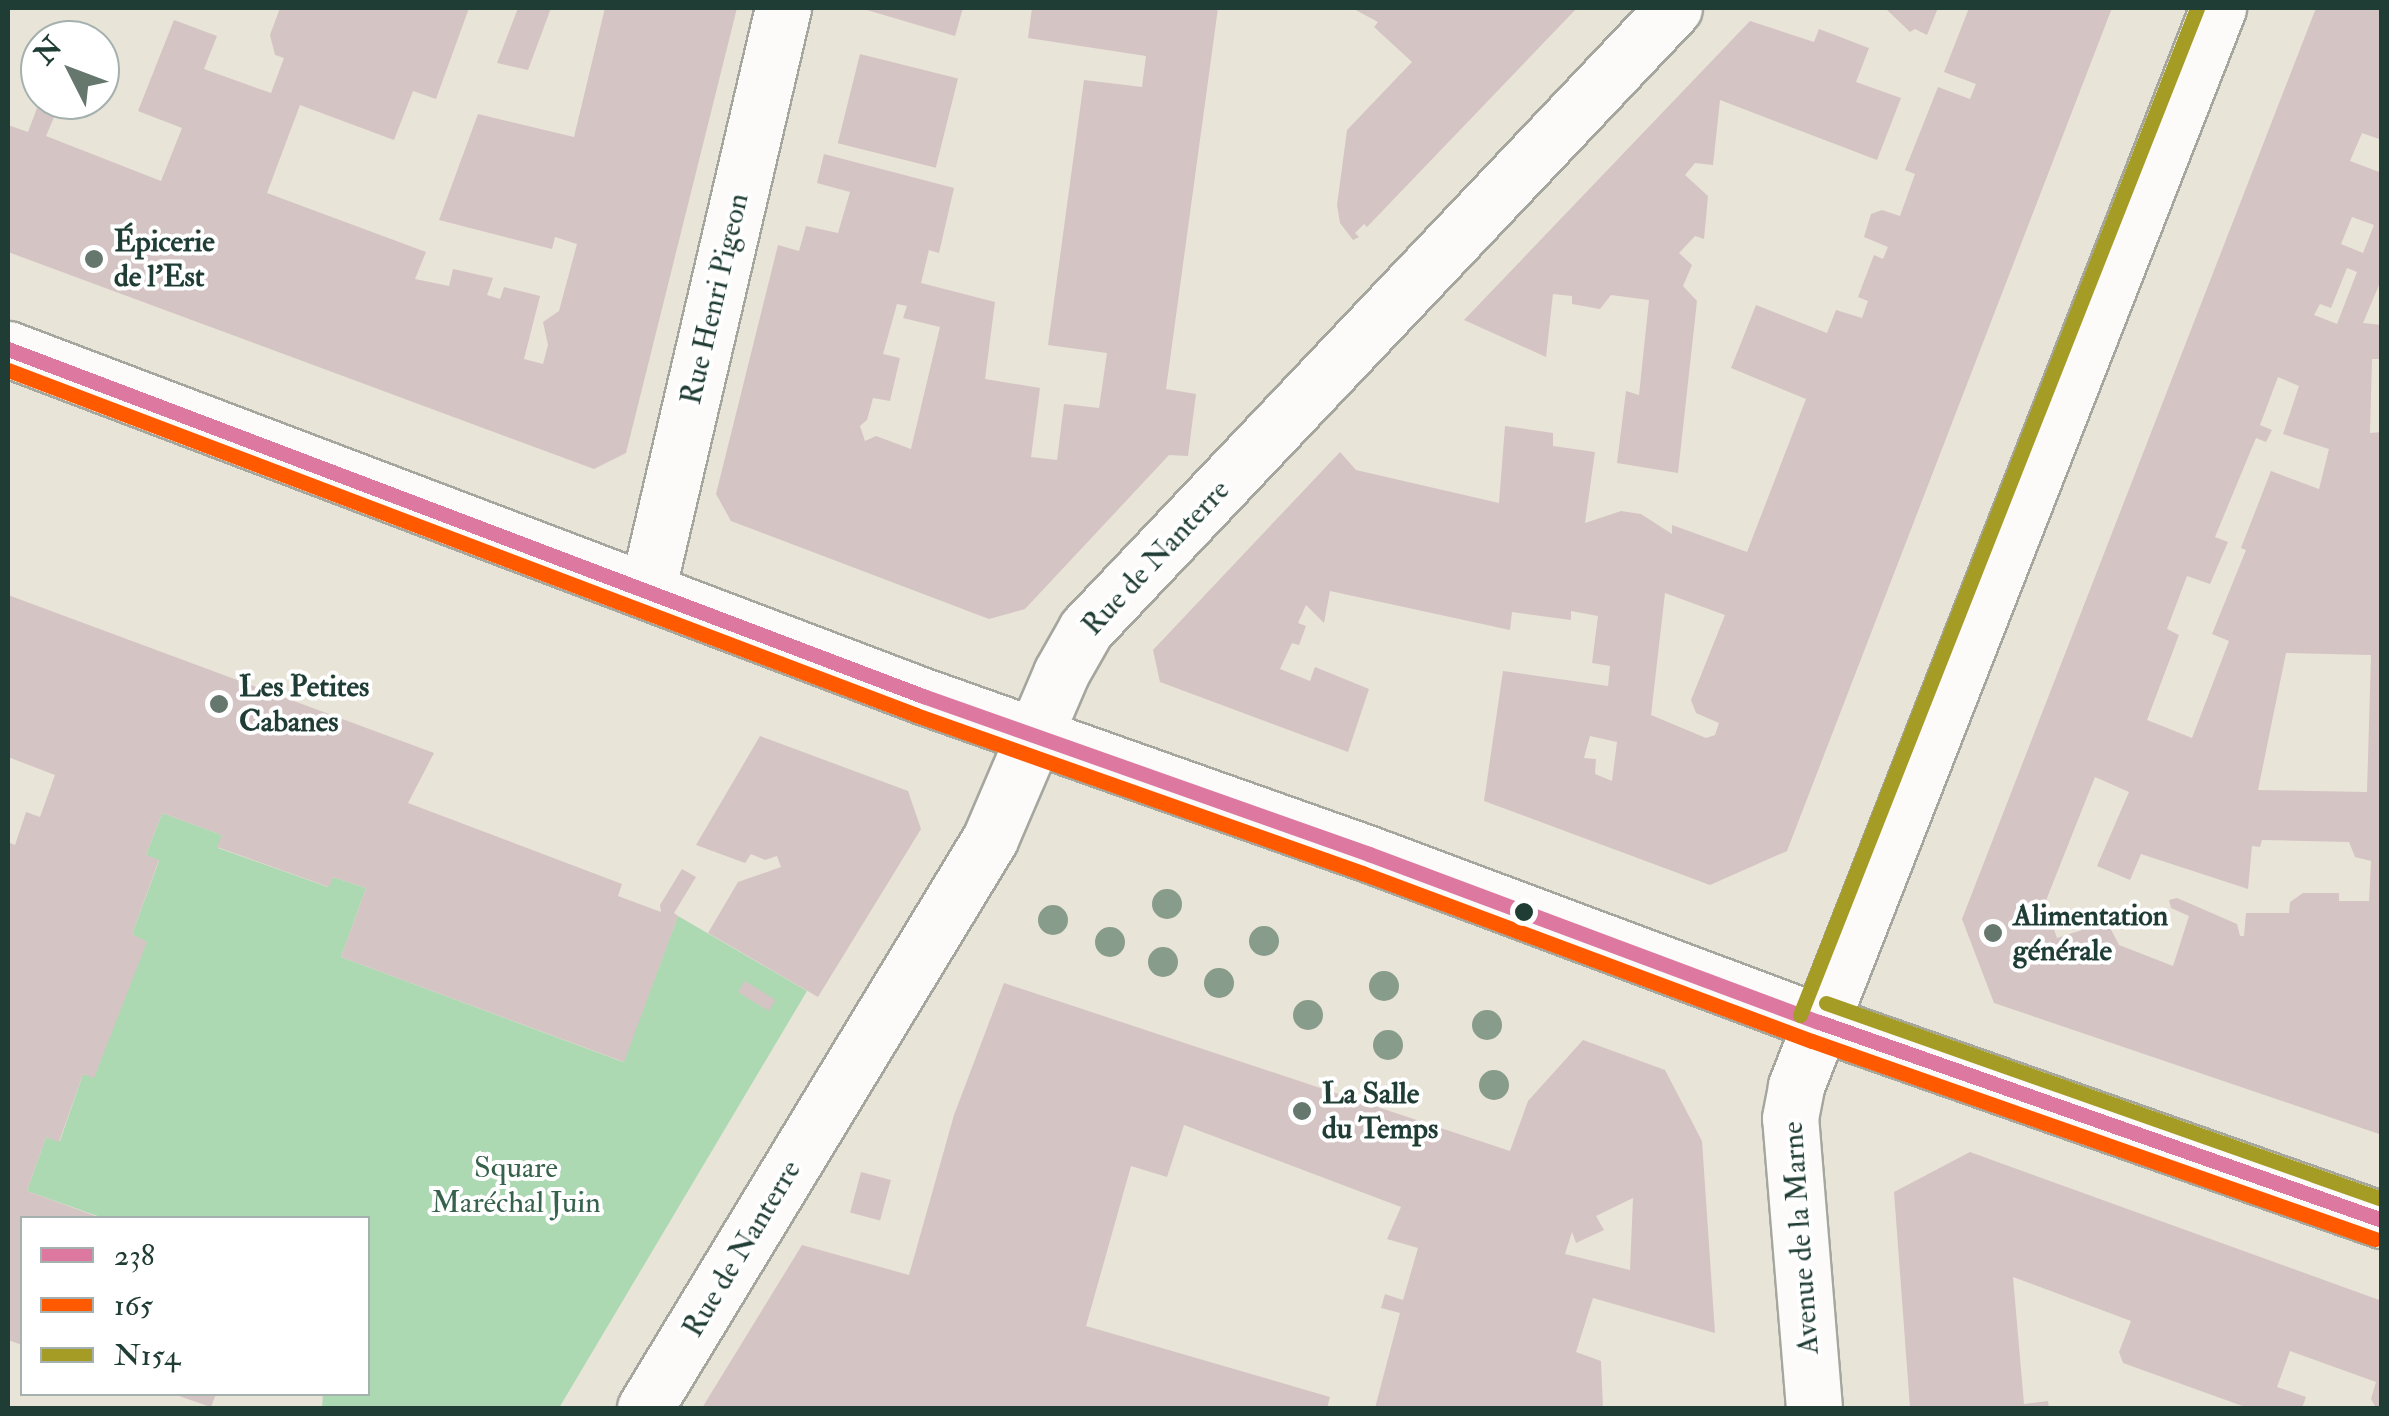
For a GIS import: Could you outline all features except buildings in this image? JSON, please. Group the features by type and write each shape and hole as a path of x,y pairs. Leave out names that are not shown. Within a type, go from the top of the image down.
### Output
{"main road":[{"name":"Rue Henri Pigeon","path":"647,591 783,8"},
{"name":"Rue de Nanterre","path":"645,1408 990,839 1035,733 1086,629 1674,8"},
{"name":"Avenue de la Marne","path":"1814,1408 1790,1118 1796,1086 2218,8"},
{"path":"8,349 923,696 1035,733 1819,1022 2382,1220"}],"green space":[{"name":"Square Maréchal Juin","path":"162,813 222,835 218,848 328,887 333,877 366,888 341,957 623,1062 678,916 807,991 559,1408 322,1408 323,1396 370,1396 370,1216 97,1216 27,1191 46,1137 60,1141 83,1074 94,1077 146,942 132,934 159,861 146,855"}],"transit line":[{"name":"N154","path":"1800,1015 2197,8"},
{"name":"238","path":"8,349 923,696 1369,854 1819,1022 2382,1220"},
{"name":"165","path":"8,370 916,715 1362,873 1812,1041 2375,1239"},
{"name":"N154","path":"1826,1003 2382,1199"}],"place":[{"name":"Épicerie de l’Est","path":"94,259"},
{"name":"Les Petites Cabanes","path":"219,704"},
{"name":"Alimentation générale","path":"1993,933"},
{"name":"La Salle du Temps","path":"1302,1111"}]}
